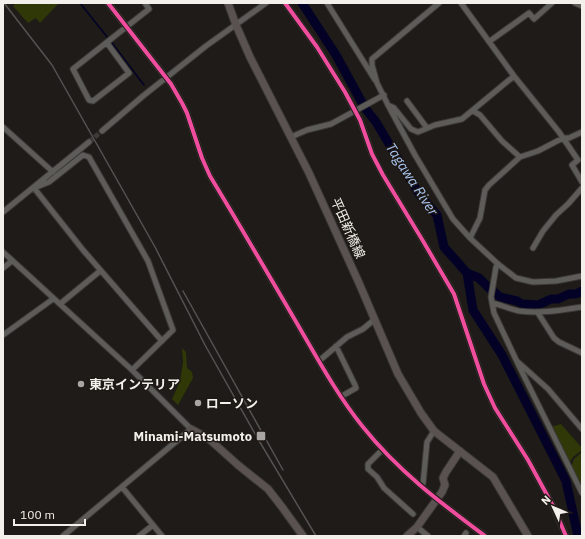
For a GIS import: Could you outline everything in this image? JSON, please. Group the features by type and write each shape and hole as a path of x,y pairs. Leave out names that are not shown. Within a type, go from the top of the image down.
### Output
{"main road":[{"name":"平田新橋線","path":"228,3 250,57 309,172 398,374 421,413 434,431 493,477 528,536"},
{"path":"191,429 209,439 260,482 275,498 303,536"},
{"path":"407,536 417,527 444,489 445,485 443,478 460,451"}],"street":[{"path":"108,3 177,94 187,113 202,158 210,176 319,361 364,428 382,450 405,474 485,536"},
{"path":"107,43 129,73 93,100 89,100 73,68 149,9 145,3"},
{"path":"102,131 206,46 266,3"},
{"path":"285,3 317,48 345,92 360,120 372,154 383,175 424,241 454,294 483,380 495,408 528,460 553,506 566,536"},
{"path":"327,3 371,76 377,83"},
{"path":"439,3 372,59 372,65 382,96 453,219 498,265 516,278 533,282 556,282 582,276"},
{"path":"461,3 578,160 572,165 582,182"},
{"path":"490,41 529,13 534,19 552,3"},
{"path":"575,3 582,6"},
{"path":"388,105 394,108 414,132 418,132 435,125 462,119 514,76"},
{"path":"292,137 307,130 331,124 382,96"},
{"path":"407,101 427,128"},
{"path":"473,111 480,115 502,141 520,157"},
{"path":"3,127 53,172"},
{"path":"470,238 480,218 485,190 520,157 538,151 563,138 569,138 582,132"},
{"path":"3,212 89,142"},
{"path":"34,188 49,182 83,155 89,157 148,261 173,330 132,370"},
{"path":"34,188 100,271 130,303 162,341"},
{"path":"533,248 543,231 556,215 582,188"},
{"path":"3,252 132,370 191,429 63,536"},
{"path":"3,268 12,261"},
{"path":"498,265 492,300 494,313 582,493"},
{"path":"60,304 100,271"},
{"path":"3,335 53,299"},
{"path":"492,300 518,311 538,313 557,312 582,307"},
{"path":"538,313 554,338 582,354"},
{"path":"319,361 347,337 363,329 375,319"},
{"path":"336,346 356,388 342,396"},
{"path":"516,360 548,389 582,429"},
{"path":"423,484 427,442 434,431"},
{"path":"382,450 368,464 368,468 384,488 413,514"},
{"path":"122,487 162,536"},
{"path":"139,536 153,525"},
{"path":"417,527 428,536"}],"green space":[{"path":"16,3 59,3 40,23 36,18 28,23 13,6"},
{"path":"182,348 186,352 187,368 192,372 193,378 178,405 172,399 180,381 183,362"},
{"path":"561,424 582,448 582,450 573,457 569,463 551,427"},
{"path":"582,452 582,490 571,468 574,459"}],"waterway":[{"path":"80,3 108,38"},
{"name":"Tagawa River","path":"302,3 336,55 365,108 376,122 419,194 437,215 444,247 467,273 473,310 502,355 566,481 578,536"},
{"path":"112,43 144,85"},
{"path":"467,273 479,278 500,297 517,301 522,304 538,305 551,299 558,299 569,294 576,294 582,291"}],"tunnel":[{"path":"89,142 102,131"}],"railway":[{"path":"4,3 52,65 155,247 205,345 258,439 316,536"},
{"path":"183,291 283,470"}],"cycle path":[{"path":"108,3 171,84 187,113 202,158 210,176 319,361 353,415 376,443 405,472 436,499 485,536"},
{"path":"285,3 317,47 345,92 360,120 372,154 383,175 454,294 484,384 495,408 528,460 553,506 566,536"}],"place":[{"name":"東京インテリア","path":"81,384"},
{"name":"ローソン","path":"198,403"},
{"name":"Minami-Matsumoto","path":"261,436"}]}
